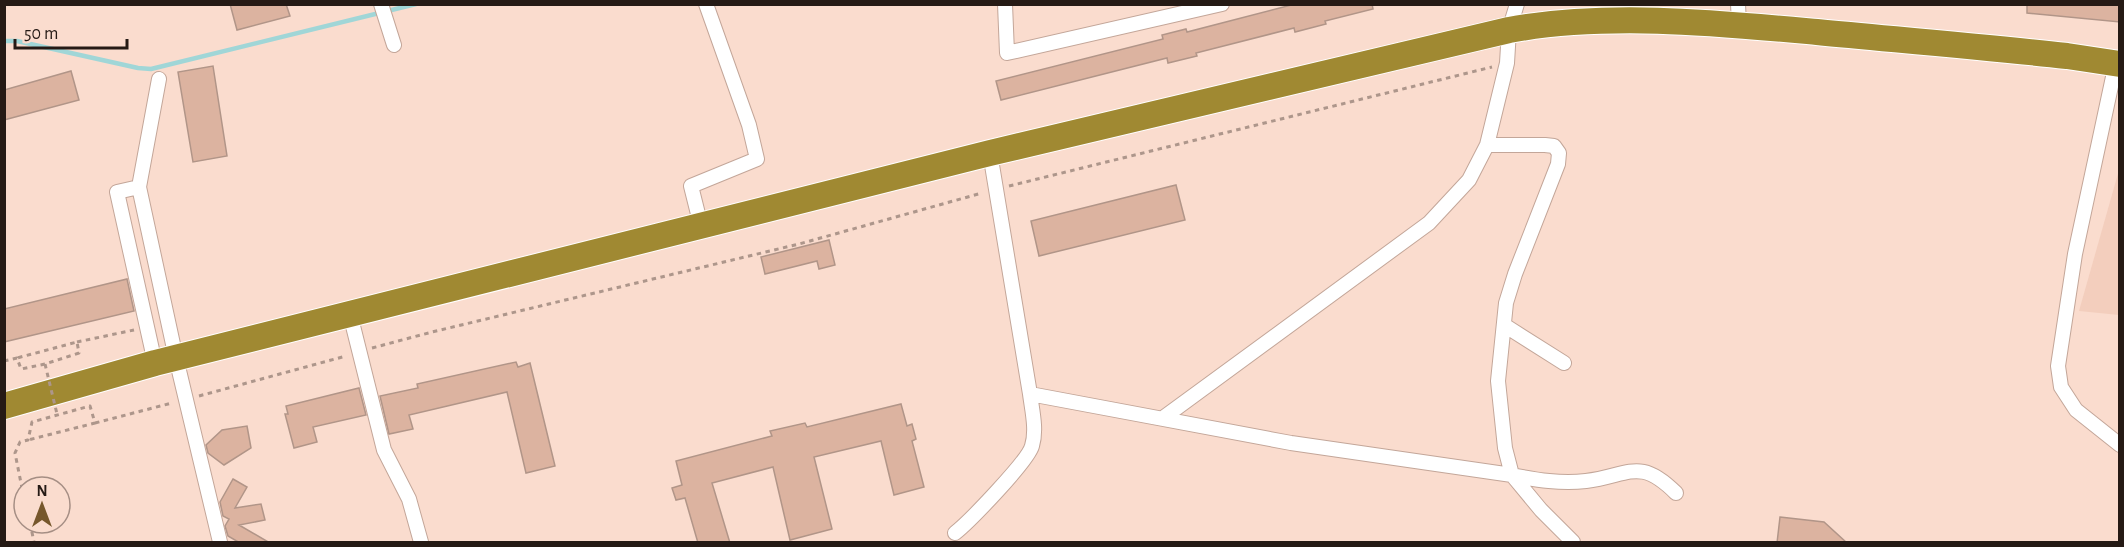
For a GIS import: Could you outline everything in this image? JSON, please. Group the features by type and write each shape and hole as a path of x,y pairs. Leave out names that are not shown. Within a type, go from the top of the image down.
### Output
{"highway":[{"path":"4,406 165,361 990,153 1509,30 1544,24 1683,22 1738,14 2118,63"}],"street":[{"path":"381,4 394,45"},
{"path":"701,226 692,186 758,159 749,125 706,4"},
{"path":"1005,4 1007,53 1221,4"},
{"path":"1163,418 1429,223 1469,180 1487,145 1507,63 1509,30 1517,4"},
{"path":"2118,63 2075,254 2058,366 2061,387 2076,410 2120,444"},
{"path":"159,79 140,187 165,361"},
{"path":"1487,145 1545,145 1554,146 1559,153 1552,181 1515,274 1506,303 1498,381 1502,426 1512,475 1573,543"},
{"path":"955,532 966,525 1027,455 1032,446 1034,432 1030,394 990,153"},
{"path":"140,187 117,192 147,327 185,400 220,543"},
{"path":"350,314 384,450 410,499 421,543"},
{"path":"1504,325 1564,363"},
{"path":"1030,394 1291,443 1512,475 1545,482 1587,481 1632,471 1646,471 1661,478 1676,493"}],"path":[{"path":"999,189 1507,63"},
{"path":"365,350 800,244 988,192"},
{"path":"4,361 147,327"},
{"path":"17,358 21,369 45,364 80,353 77,342"},
{"path":"19,475 15,453 20,442 185,400 354,353"},
{"path":"45,364 57,414"},
{"path":"28,440 32,422 57,414 90,406 95,423"}],"shaded area":[{"path":"2119,170 2119,315 2079,311"}],"building":[{"path":"230,4 286,4 290,16 237,30"},
{"path":"1295,4 1372,4 1373,9 1325,21 1326,24 1295,32 1294,28 1196,53 1197,56 1168,63 1167,58 1001,100 996,81 1163,39 1162,35 1186,29 1187,32"},
{"path":"2027,4 2120,4 2120,22 2027,13"},
{"path":"213,66 227,156 193,162 178,72"},
{"path":"71,71 79,100 4,120 4,90"},
{"path":"1176,185 1185,220 1039,256 1031,221"},
{"path":"829,240 835,265 819,269 817,261 765,274 761,257"},
{"path":"127,279 134,311 4,342 4,309"},
{"path":"516,362 518,367 530,363 555,466 526,473 507,392 409,415 413,429 389,434 380,396 418,388 417,384"},
{"path":"359,388 366,415 313,427 317,442 294,448 285,414 288,414 286,406"},
{"path":"901,404 907,426 912,424 916,439 912,441 924,487 894,495 881,441 814,457 832,529 790,540 773,467 712,483 730,543 698,543 685,498 676,500 672,488 682,485 676,461 772,436 770,431 805,423 807,427"},
{"path":"247,426 251,448 224,465 208,453 206,445 222,430"},
{"path":"233,479 247,487 235,508 261,504 265,520 239,525 270,543 240,543 228,536 225,526 229,519 223,516 220,502"},
{"path":"1780,517 1824,522 1847,543 1777,543"}],"waterway":[{"path":"4,41 17,41 151,69 416,4"}]}
